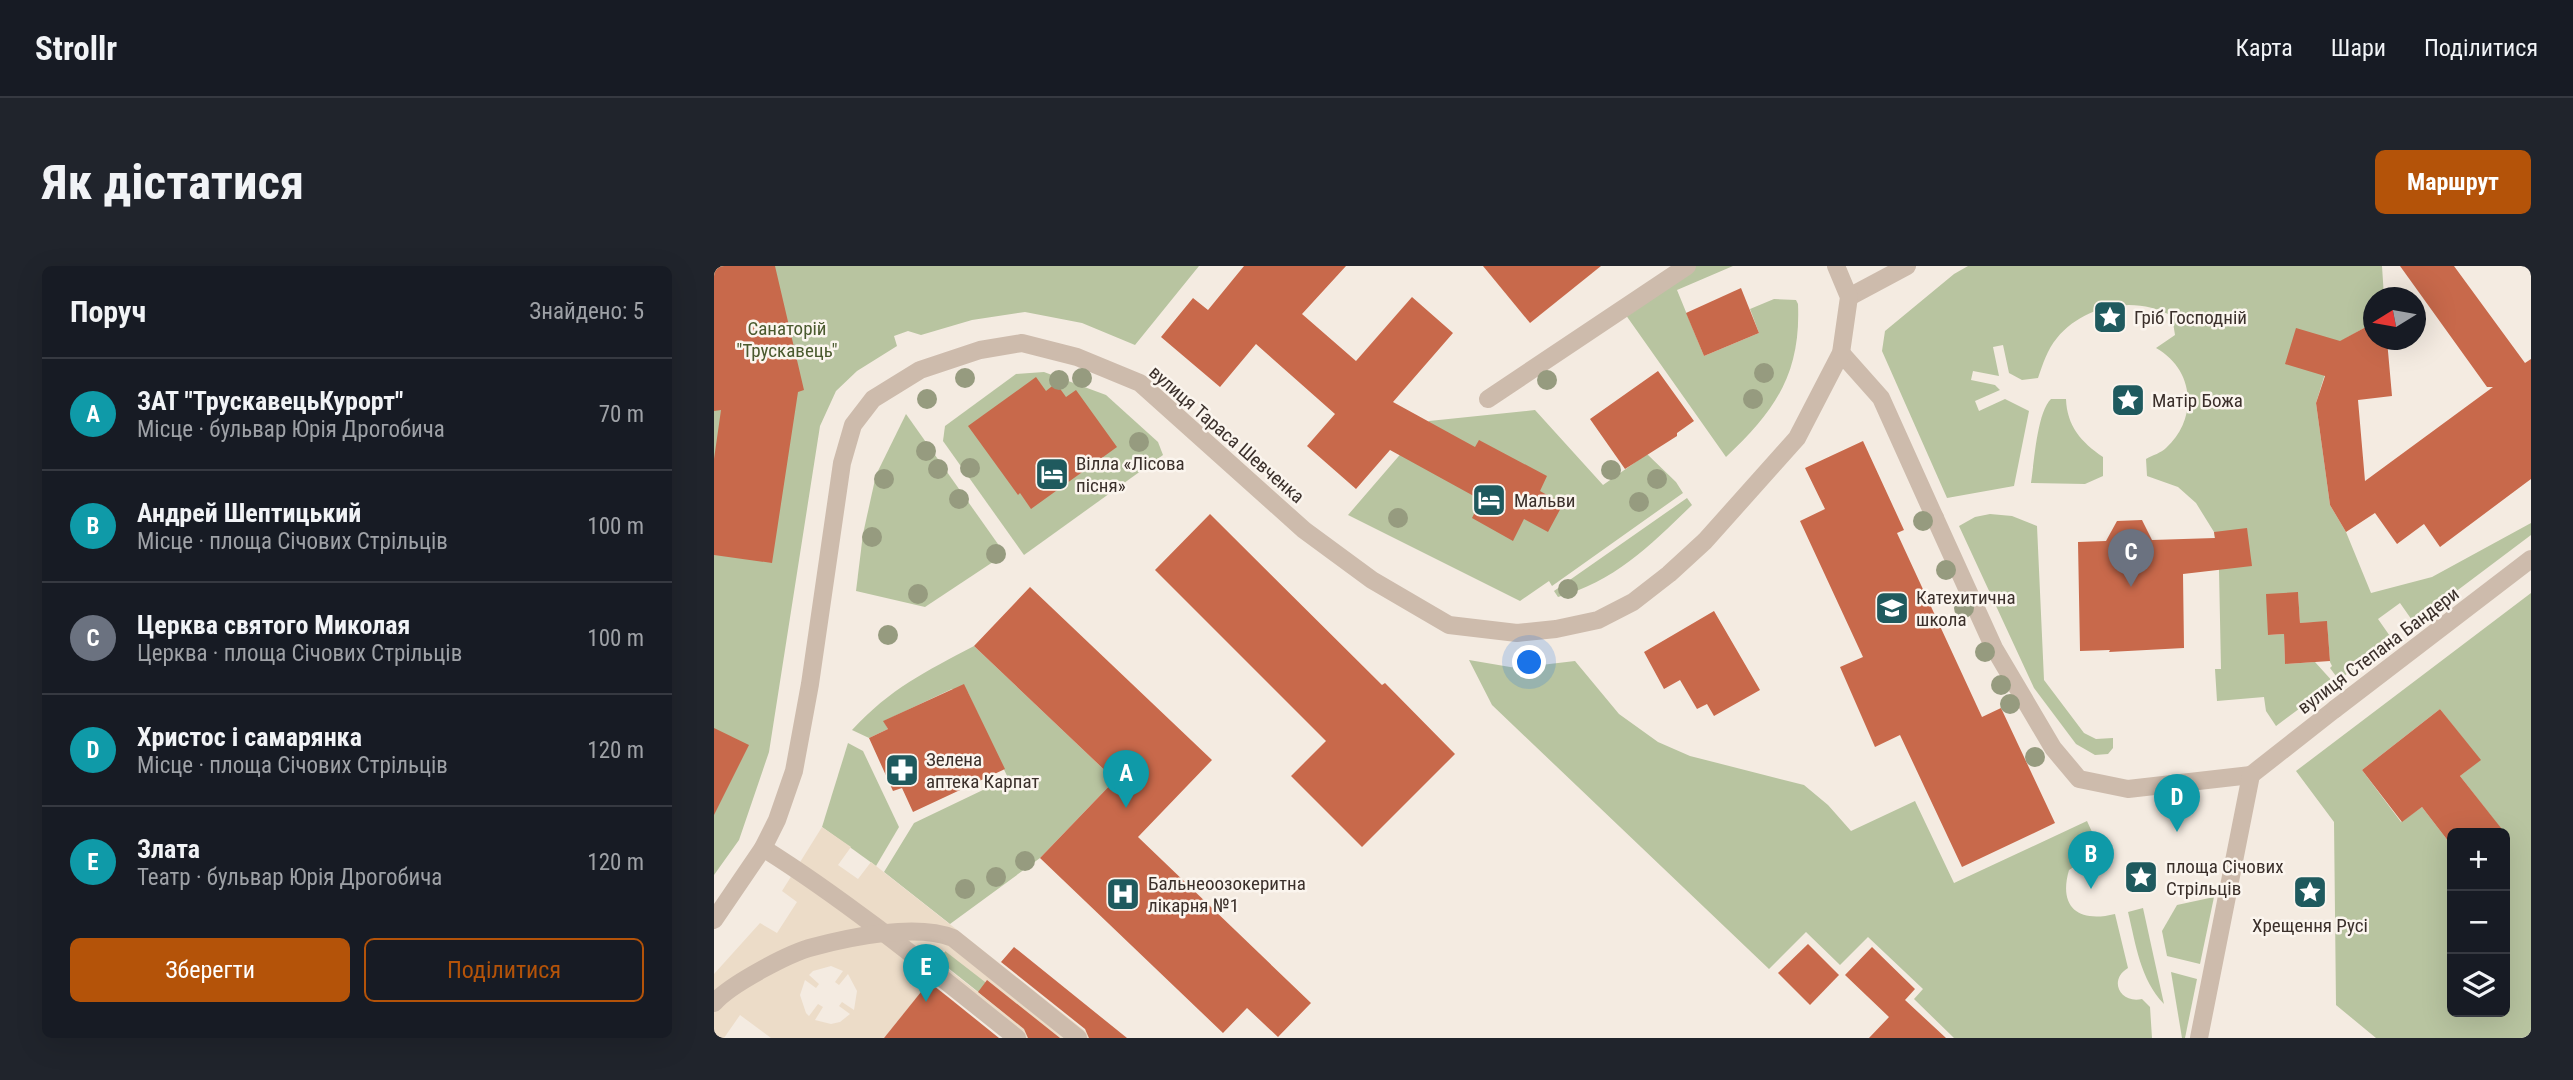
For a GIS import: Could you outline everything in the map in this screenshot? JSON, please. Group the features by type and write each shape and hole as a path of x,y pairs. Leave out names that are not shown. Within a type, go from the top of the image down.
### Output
{"street":[{"path":"1488,398 1687,266"},
{"path":"1836,266 1849,297 1907,266"},
{"name":"вулиця Тараса Шевченка","path":"714,920 763,848 777,820 794,771 810,684 842,463 853,425 873,399 920,370 979,350 1022,343 1077,357 1140,383 1304,530 1372,580 1449,625 1517,633 1556,629 1598,620 1633,602 1705,541 1797,438 1841,353 1849,297"},
{"path":"1841,353 1881,398 1994,648 2053,748 2079,779 2128,789 2251,775 2199,1038"},
{"name":"вулиця Степана Бандери","path":"2251,775 2531,559"},
{"path":"763,848 802,873 884,934 1017,1038"},
{"path":"718,998 750,976 810,948 884,934 940,933 953,938 1078,1038"}],"green space":[{"name":"Санаторій \"Трускавець\"","path":"714,266 1199,266 1135,345 1082,323 1025,312 972,320 921,335 908,331 894,336 897,346 857,371 836,391 820,426 769,752 739,840 714,875"},
{"path":"1693,266 1733,266 1677,290 1704,356 1759,333 1750,309 1774,299 1796,300 1798,304 1795,351 1782,390 1758,424 1726,457 1623,311"},
{"path":"1968,266 2382,266 2383,287 2363,287 2363,329 2334,345 2316,403 2330,505 2346,532 2371,593 2432,577 2531,523 2531,535 2414,623 2400,603 2378,619 2392,639 2339,680 2330,668 2332,666 2327,622 2300,623 2298,593 2268,635 2284,634 2285,664 2315,662 2334,683 2276,726 2266,711 2264,697 2217,701 2215,669 2221,669 2219,570 2214,532 2196,503 2178,487 2147,476 2146,459 2164,450 2177,436 2187,409 2185,381 2169,357 2156,348 2175,335 2172,316 2142,306 2126,305 2095,311 2068,327 2057,338 2048,352 2038,378 2022,380 2009,373 2003,345 1993,347 1999,376 1973,371 1971,380 1995,385 2000,390 1975,401 1979,411 2005,399 2029,411 2014,486 1947,498 1882,351 1885,331 1954,274"},
{"name":"Вілла «Лісова пісня»","path":"1044,372 1106,395 1158,442 1163,455 1024,555 943,441 945,426 1016,374"},
{"path":"2051,399 2066,399 2072,425 2088,445 2103,457 2103,476 2085,484 2031,483 2039,426"},
{"name":"Мальви","path":"1535,410 1603,485 1647,454 1676,482 1683,493 1552,586 1549,581 1520,601 1348,515 1429,421"},
{"path":"906,414 1005,554 925,607 856,591 863,534 876,475"},
{"path":"1687,498 1692,505 1631,560 1597,582 1558,597 1554,591"},
{"path":"1990,514 2012,516 2037,526 2044,680 2084,733 2096,739 2113,738 2113,748 2108,754 2095,755 2076,744 2034,688 1959,526 1975,517"},
{"path":"2531,593 2531,1038 2376,1038 2336,1005 2334,822 2296,771"},
{"path":"974,646 1115,780 1040,858 950,924 884,872 914,823 1008,778 968,693 952,689 884,721 888,729 869,738 852,730 895,692"},
{"path":"1469,660 1516,668 1575,661 1619,714 1658,742 1690,756 1804,785 1828,805 1851,831 1915,801 1954,883 2087,821 2102,854 2086,859 2069,870 2066,894 2074,910 2082,914 2115,914 2128,968 2119,979 2119,990 2128,998 2142,999 2150,1007 2152,1038 1954,1038 1914,999 1923,989 1868,937 1840,965 1806,932 1769,969 1492,705"},
{"path":"848,743 863,751 899,827 876,866 822,827"},
{"path":"2214,897 2200,964 2167,956 2162,931 2177,905"},
{"path":"2143,908 2164,1004 2144,973 2128,912"},
{"path":"946,950 1043,1027 1035,1037 938,960"},
{"path":"2171,972 2197,979 2185,1038 2182,1038"}],"shaded area":[{"path":"822,827 851,847 838,865 858,879 871,862 1094,1038 1007,1038 932,979 884,1038 771,1038 740,1015 724,1038 714,1038 714,974 760,923 777,933 797,902 782,891","holes":["945,951 1043,1027 1035,1037 938,961","831,966 843,971 835,982 839,985 848,974 857,991 854,1010 842,1002 839,1006 850,1014 840,1022 831,1024 815,1020 823,1007 818,1004 809,1016 800,995 805,980 816,988 819,984 809,975 813,971"]}],"building":[{"path":"714,266 775,266 804,390 798,392 772,563 714,555 714,459 721,410 714,411"},
{"path":"1244,266 1346,266 1302,314 1356,361 1412,297 1453,333 1393,402 1475,447 1479,440 1547,476 1540,491 1563,504 1548,532 1524,519 1513,541 1472,518 1481,500 1390,450 1356,489 1307,446 1335,414 1256,344 1220,387 1161,337 1193,298 1208,310"},
{"path":"1483,266 1601,266 1530,323"},
{"path":"2400,266 2454,266 2525,363 2531,359 2531,479 2440,547 2424,524 2397,544 2375,513 2346,532 2330,505 2316,403 2325,376 2285,364 2296,328 2340,341 2363,329 2363,350 2388,350 2392,396 2358,400 2365,481 2493,387 2487,387 2426,302 2426,287 2415,287"},
{"path":"1741,288 1759,333 1704,356 1686,313"},
{"path":"1658,371 1694,421 1677,433 1677,436 1625,469 1590,419"},
{"path":"1036,377 1046,391 1056,383 1066,397 1076,390 1117,447 1031,509 968,426"},
{"path":"1863,441 1904,530 1897,533 1982,717 2001,708 2055,823 1962,867 1900,735 1875,747 1840,667 1863,657 1800,521 1825,509 1805,468"},
{"path":"1210,514 1455,754 1362,847 1291,776 1326,741 1155,570"},
{"path":"2142,520 2152,540 2215,538 2214,532 2247,528 2252,566 2183,574 2184,648 2080,651 2078,542 2106,541 2117,521"},
{"path":"1030,587 1212,760 1138,837 1311,1003 1278,1037 1247,1008 1223,1033 1040,858 1115,780 974,646"},
{"path":"2298,592 2300,623 2327,621 2330,661 2285,664 2284,634 2268,635 2266,594"},
{"path":"1714,611 1760,690 1714,716 1707,704 1697,709 1680,680 1664,689 1644,652"},
{"path":"964,684 1005,769 913,812 902,788 893,791 869,738 888,729 883,721"},
{"path":"2440,709 2481,760 2460,776 2501,828 2447,828 2447,840 2422,807 2402,822 2362,770"},
{"path":"714,728 749,745 714,815"},
{"path":"1808,944 1839,975 1810,1005 1778,973"},
{"path":"1014,947 1127,1038 1089,1038 1085,1029 1001,962"},
{"path":"1872,947 1915,989 1905,1000 1946,1038 1869,1038 1889,1017 1845,975"},
{"path":"987,980 1060,1038 1028,1038 1024,1029 978,992"},
{"path":"929,982 948,997 999,1038 884,1038"}],"place":[{"name":"Гріб Господній","path":"2110,317"},
{"name":"Матір Божа","path":"2128,400"},
{"name":"Вілла «Лісова пісня»","path":"1052,474"},
{"name":"Мальви","path":"1489,500"},
{"name":"Церква святого Миколая","path":"2131,587"},
{"name":"Катехитична школа","path":"1892,608"},
{"name":"Зелена аптека Карпат","path":"902,770"},
{"name":"ЗАТ \"ТрускавецьКурорт\"","path":"1126,808"},
{"name":"Христос і самарянка","path":"2177,832"},
{"name":"площа Січових Стрільців","path":"2141,877"},
{"name":"Андрей Шептицький","path":"2091,889"},
{"name":"Хрещення Русі","path":"2310,892"},
{"name":"Бальнеоозокеритна лікарня №1","path":"1123,894"},
{"name":"Злата","path":"926,1002"}]}
